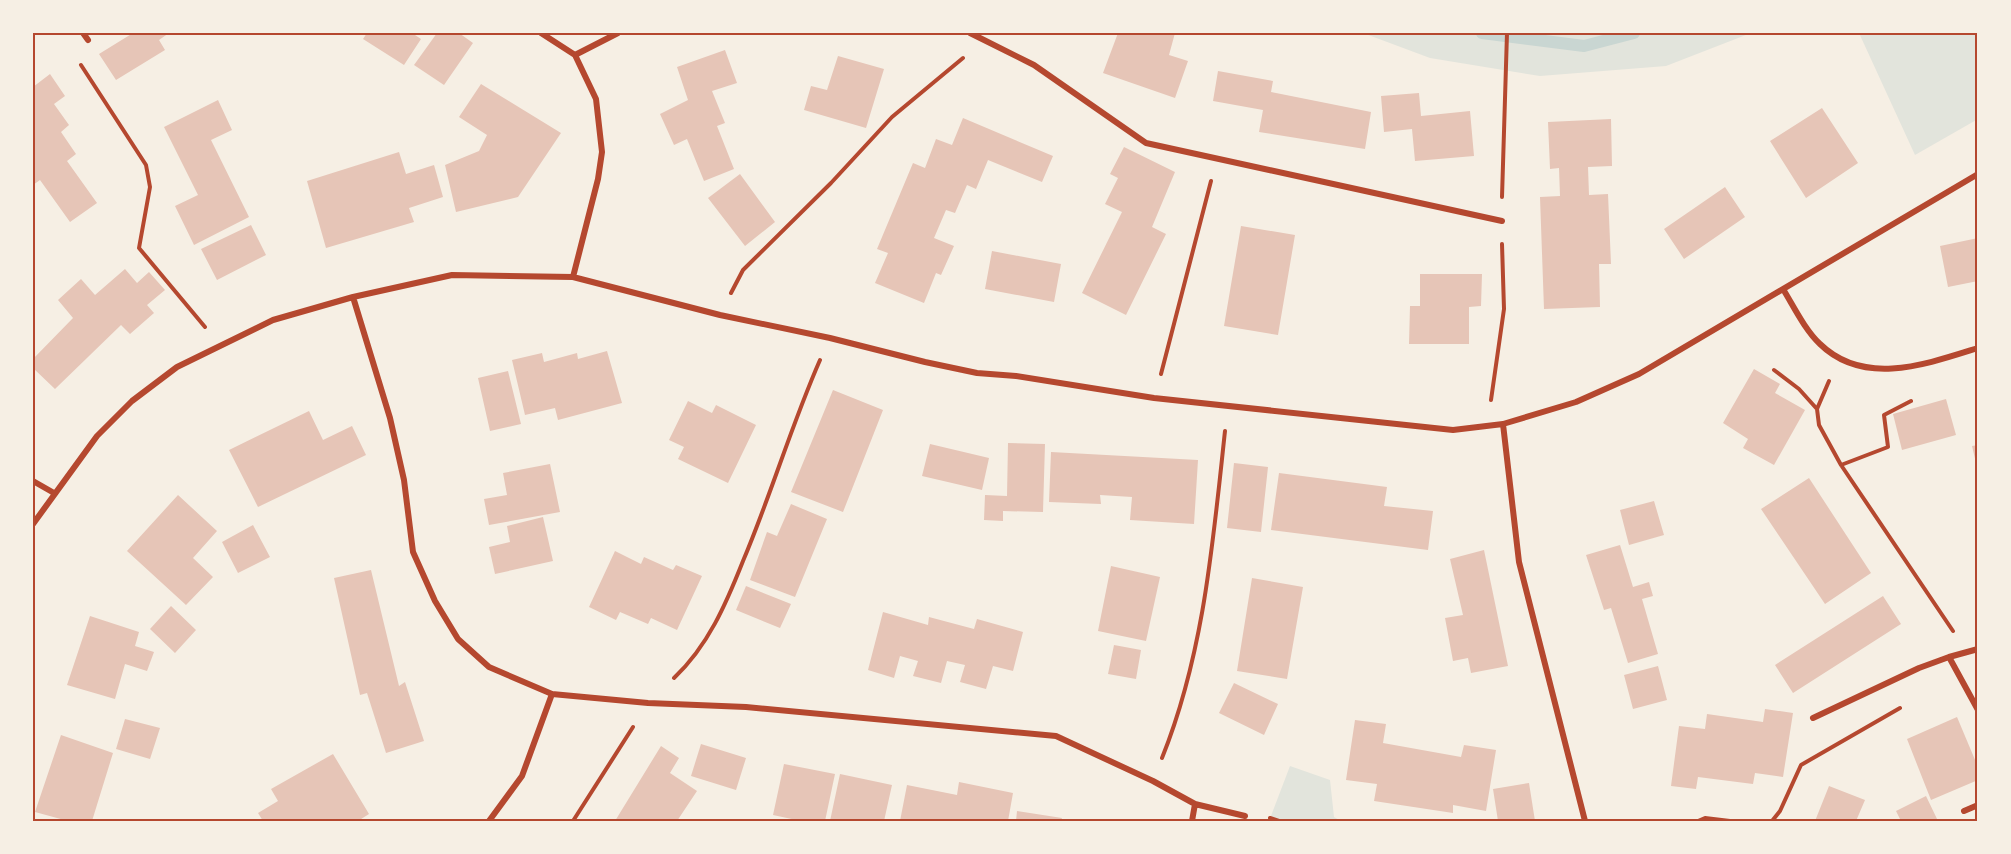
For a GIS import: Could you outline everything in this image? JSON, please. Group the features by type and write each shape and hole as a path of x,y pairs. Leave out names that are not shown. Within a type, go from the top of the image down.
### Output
{"street":[{"path":"83,33 88,40"},
{"path":"541,33 575,55 596,99 602,152 598,179 573,277"},
{"path":"575,55 618,33"},
{"path":"970,33 1034,64 1146,143 1502,221"},
{"path":"33,524 97,436 132,401 177,367 273,320 353,297 452,275 573,277 720,315 977,373 1016,376 1154,398 1453,430 1503,424 1576,402 1639,374 1978,174"},
{"path":"1783,290 1818,343 1838,358 1859,367 1917,368 1978,348"},
{"path":"353,297 390,418 404,480 413,552 435,601 458,639 489,667 552,694 648,703 746,707 1056,736 1153,781 1195,804 1245,816"},
{"path":"1503,424 1519,562 1585,821"},
{"path":"33,481 54,493"},
{"path":"1813,718 1919,668 1978,649"},
{"path":"1949,657 1978,710"},
{"path":"489,821 522,776 552,694"},
{"path":"1192,821 1195,804"},
{"path":"1964,811 1978,805"}],"path":[{"path":"1488,425 1504,309 1502,221 1507,33"},
{"path":"720,315 743,270 831,183 892,117 985,40"},
{"path":"75,56 146,165 150,188 139,248 220,346"},
{"path":"1154,398 1217,159"},
{"path":"648,703 688,665 720,617 767,503 806,392 830,338"},
{"path":"1774,370 1799,389 1816,409 1819,425 1841,465 1967,652"},
{"path":"1816,409 1821,400"},
{"path":"1841,465 1888,447 1884,415 1911,401"},
{"path":"1153,781 1175,724 1203,611 1228,406"},
{"path":"1772,821 1780,812 1801,765 1898,708"},
{"path":"573,821 636,723"},
{"path":"1698,821 1705,818 1730,821"}],"shaded area":[{"path":"1363,33 1751,33 1666,66 1540,76 1430,58"},
{"path":"1859,33 1978,33 1978,119 1915,155"},
{"path":"1290,766 1330,780 1334,817 1341,821 1269,821"}],"building":[{"path":"133,33 169,33 159,40 165,50 116,80 99,54"},
{"path":"367,33 412,33 421,39 404,65 363,39"},
{"path":"437,33 459,33 473,43 444,85 414,65"},
{"path":"1118,33 1175,33 1169,55 1188,61 1175,98 1103,73"},
{"path":"725,50 737,83 712,91 725,123 717,126 734,169 704,181 687,139 674,145 660,114 688,100 677,67"},
{"path":"838,56 884,69 866,128 804,110 811,86 827,90"},
{"path":"1218,71 1273,81 1271,92 1371,112 1365,149 1259,132 1263,110 1213,101"},
{"path":"50,74 65,96 54,104 69,125 61,132 76,154 67,161 97,203 70,222 40,180 33,185 33,87"},
{"path":"481,84 561,133 518,197 456,212 445,165 479,151 487,135 459,117"},
{"path":"1419,93 1421,116 1470,111 1474,156 1415,161 1412,129 1384,132 1381,96"},
{"path":"218,100 232,130 211,140 249,217 194,245 175,206 198,195 164,127"},
{"path":"1822,108 1858,163 1806,198 1770,141"},
{"path":"963,118 1053,156 1042,182 988,160 976,189 967,185 955,213 946,210 934,238 954,246 941,275 936,273 924,303 875,283 888,253 877,249 913,163 925,168 936,139 952,145"},
{"path":"1611,119 1612,166 1588,167 1589,195 1608,194 1611,264 1599,264 1600,307 1544,309 1540,197 1560,196 1559,168 1550,169 1548,122"},
{"path":"1124,147 1175,172 1152,227 1166,234 1126,315 1082,293 1122,212 1105,204 1118,178 1110,174"},
{"path":"399,152 406,174 434,165 443,197 409,208 414,222 326,248 307,181"},
{"path":"740,174 775,222 745,246 708,198"},
{"path":"1725,187 1745,217 1684,259 1664,229"},
{"path":"251,225 266,255 217,280 201,249"},
{"path":"1241,226 1295,235 1278,335 1224,326"},
{"path":"1978,238 1978,281 1948,287 1940,246"},
{"path":"992,251 1061,264 1054,302 985,289"},
{"path":"125,269 137,283 149,272 165,290 147,305 154,313 130,334 121,325 55,389 33,368 33,359 73,318 58,300 81,279 95,295"},
{"path":"1420,274 1482,274 1481,306 1469,307 1469,344 1409,344 1410,306 1420,306"},
{"path":"607,351 622,403 558,420 555,408 525,415 512,360 542,353 544,362 577,353 578,359"},
{"path":"1754,369 1780,384 1775,393 1805,410 1774,465 1743,448 1748,439 1723,423"},
{"path":"508,371 521,424 490,431 478,378"},
{"path":"833,390 883,410 843,512 791,492"},
{"path":"1946,399 1956,435 1902,450 1893,414"},
{"path":"688,401 712,413 716,405 756,425 728,483 678,459 684,447 669,440"},
{"path":"309,411 323,440 352,426 366,455 258,507 229,450"},
{"path":"1008,443 1045,444 1043,512 1003,511 1003,521 984,520 985,495 1007,496"},
{"path":"930,444 989,458 982,490 922,476"},
{"path":"1978,445 1978,467 1977,467 1972,446"},
{"path":"1051,452 1198,460 1194,524 1130,520 1132,497 1100,495 1101,504 1049,502"},
{"path":"1234,463 1268,467 1261,532 1227,528"},
{"path":"550,464 560,512 489,525 484,499 507,495 503,473"},
{"path":"1279,473 1387,487 1384,506 1433,511 1428,550 1271,530"},
{"path":"1809,478 1871,573 1825,604 1761,509"},
{"path":"178,495 217,531 193,558 213,577 186,605 127,551"},
{"path":"1654,501 1664,535 1629,545 1620,510"},
{"path":"791,504 827,519 795,597 750,580 767,532 777,536"},
{"path":"543,517 553,561 495,574 489,547 510,542 507,526"},
{"path":"253,525 270,557 238,573 222,542"},
{"path":"1620,545 1633,587 1649,582 1653,596 1642,599 1658,654 1628,663 1611,608 1604,610 1586,555"},
{"path":"1484,550 1508,666 1471,673 1468,658 1453,661 1445,618 1463,615 1450,559"},
{"path":"615,551 641,564 644,557 673,570 676,565 702,576 677,630 651,618 648,624 620,612 616,620 589,607"},
{"path":"1111,566 1160,577 1146,641 1098,631"},
{"path":"371,570 399,686 405,682 424,741 386,753 367,693 360,695 334,578"},
{"path":"1252,578 1303,587 1287,679 1237,671"},
{"path":"746,586 791,604 780,628 736,610"},
{"path":"1883,596 1901,624 1793,693 1775,665"},
{"path":"171,606 196,630 175,653 150,629"},
{"path":"883,612 928,625 929,617 974,629 977,619 1023,632 1013,671 993,666 986,689 960,682 965,665 947,661 941,683 913,676 918,661 900,656 894,678 868,670"},
{"path":"90,616 139,632 135,646 154,652 147,671 125,664 115,699 67,685"},
{"path":"1114,645 1141,650 1136,679 1108,674"},
{"path":"1658,666 1667,700 1633,709 1624,675"},
{"path":"1234,683 1278,704 1264,735 1219,713"},
{"path":"1765,709 1793,713 1783,777 1755,773 1753,784 1698,777 1696,789 1671,786 1679,726 1705,729 1707,714 1763,722"},
{"path":"1957,717 1978,767 1978,780 1931,800 1907,739"},
{"path":"125,719 160,728 150,759 116,749"},
{"path":"1355,720 1386,724 1383,743 1461,757 1464,745 1496,750 1486,811 1453,805 1453,813 1374,801 1377,784 1346,780"},
{"path":"61,735 113,753 92,821 68,821 35,812"},
{"path":"701,744 746,758 736,790 691,776"},
{"path":"661,746 679,758 670,773 697,791 677,821 615,821"},
{"path":"333,754 369,814 358,821 263,821 258,813 278,801 271,789"},
{"path":"784,764 835,774 825,821 801,821 773,815"},
{"path":"840,774 892,785 884,821 830,821"},
{"path":"959,782 1013,793 1008,821 900,821 907,785 957,795"},
{"path":"1529,783 1535,821 1498,821 1493,789"},
{"path":"1829,786 1865,800 1856,821 1815,821"},
{"path":"1926,796 1938,821 1901,821 1896,811"},
{"path":"1017,811 1062,818 1061,821 1016,821"}],"waterway":[{"path":"1482,33 1584,46 1634,33"}]}
